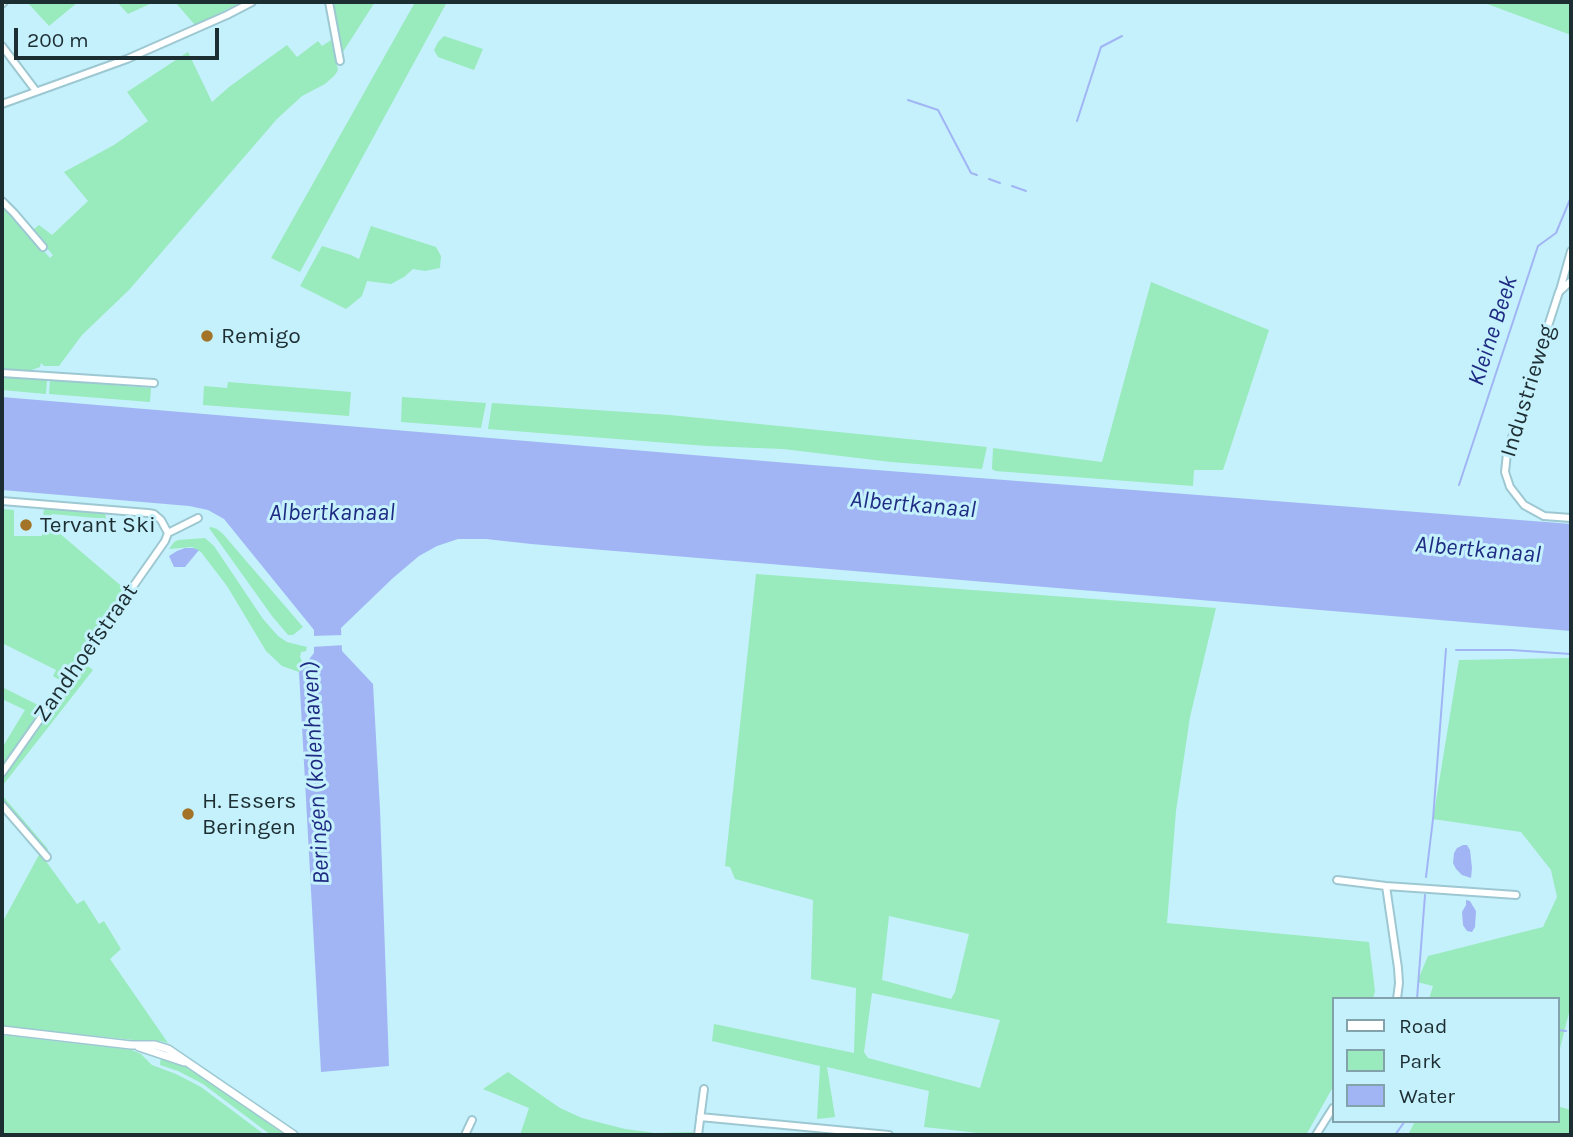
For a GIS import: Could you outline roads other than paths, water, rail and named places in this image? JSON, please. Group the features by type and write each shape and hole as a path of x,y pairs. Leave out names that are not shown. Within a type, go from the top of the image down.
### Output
{"street":[{"path":"2,104 127,60 252,2"},
{"path":"329,2 340,61"},
{"path":"2,46 36,91"},
{"path":"2,201 43,247"},
{"name":"Industrieweg","path":"1571,251 1507,453 1505,472 1510,487 1524,505 1544,516 1571,518"},
{"name":"Industrieweg","path":"1559,292 1571,281"},
{"path":"2,373 154,383"},
{"path":"2,501 154,514 169,533"},
{"name":"Zandhoefstraat","path":"2,773 169,533 198,518"},
{"path":"2,805 47,857"},
{"path":"1337,880 1516,895"},
{"path":"1386,886 1398,968 1397,997"},
{"path":"2,1030 131,1045 155,1045 168,1049 294,1135"},
{"path":"698,1135 704,1089"},
{"path":"1315,1135 1332,1110"},
{"path":"701,1117 889,1135"},
{"path":"466,1135 472,1120"}],"water":[{"name":"Albertkanaal","path":"2,397 812,465 1571,524 1571,631 486,539 458,539 437,546 419,556 393,578 341,628 342,651 373,684 389,1066 321,1072 299,672 314,653 314,630 224,519 208,510 189,506 2,490"},
{"path":"185,548 199,550 185,567 174,567 169,556"},
{"path":"1467,845 1470,850 1471,878 1462,875 1453,863 1454,853"},
{"path":"1466,900 1470,901 1476,911 1472,932 1467,931 1463,925 1462,912"}],"waterway":[{"path":"1077,121 1101,47 1122,36"},
{"path":"908,100 938,110 971,173 977,175"},
{"path":"989,179 1000,183"},
{"path":"1012,186 1026,191"},
{"name":"Kleine Beek","path":"1459,485 1538,246 1556,233 1571,197"},
{"name":"Kleine Beek","path":"1426,877 1446,649"},
{"path":"1456,650 1571,654"},
{"name":"Kleine Beek","path":"1417,997 1425,895"},
{"path":"1559,1030 1566,1031"},
{"name":"Kleine Beek","path":"1395,1135 1404,1123"}],"place":[{"name":"Remigo","path":"207,336"},
{"name":"Tervant Ski","path":"26,525"},
{"name":"H. Essers Beringen","path":"188,814"}],"water label":[{"name":"Beringen (kolenhaven)","path":"316,773"}]}
